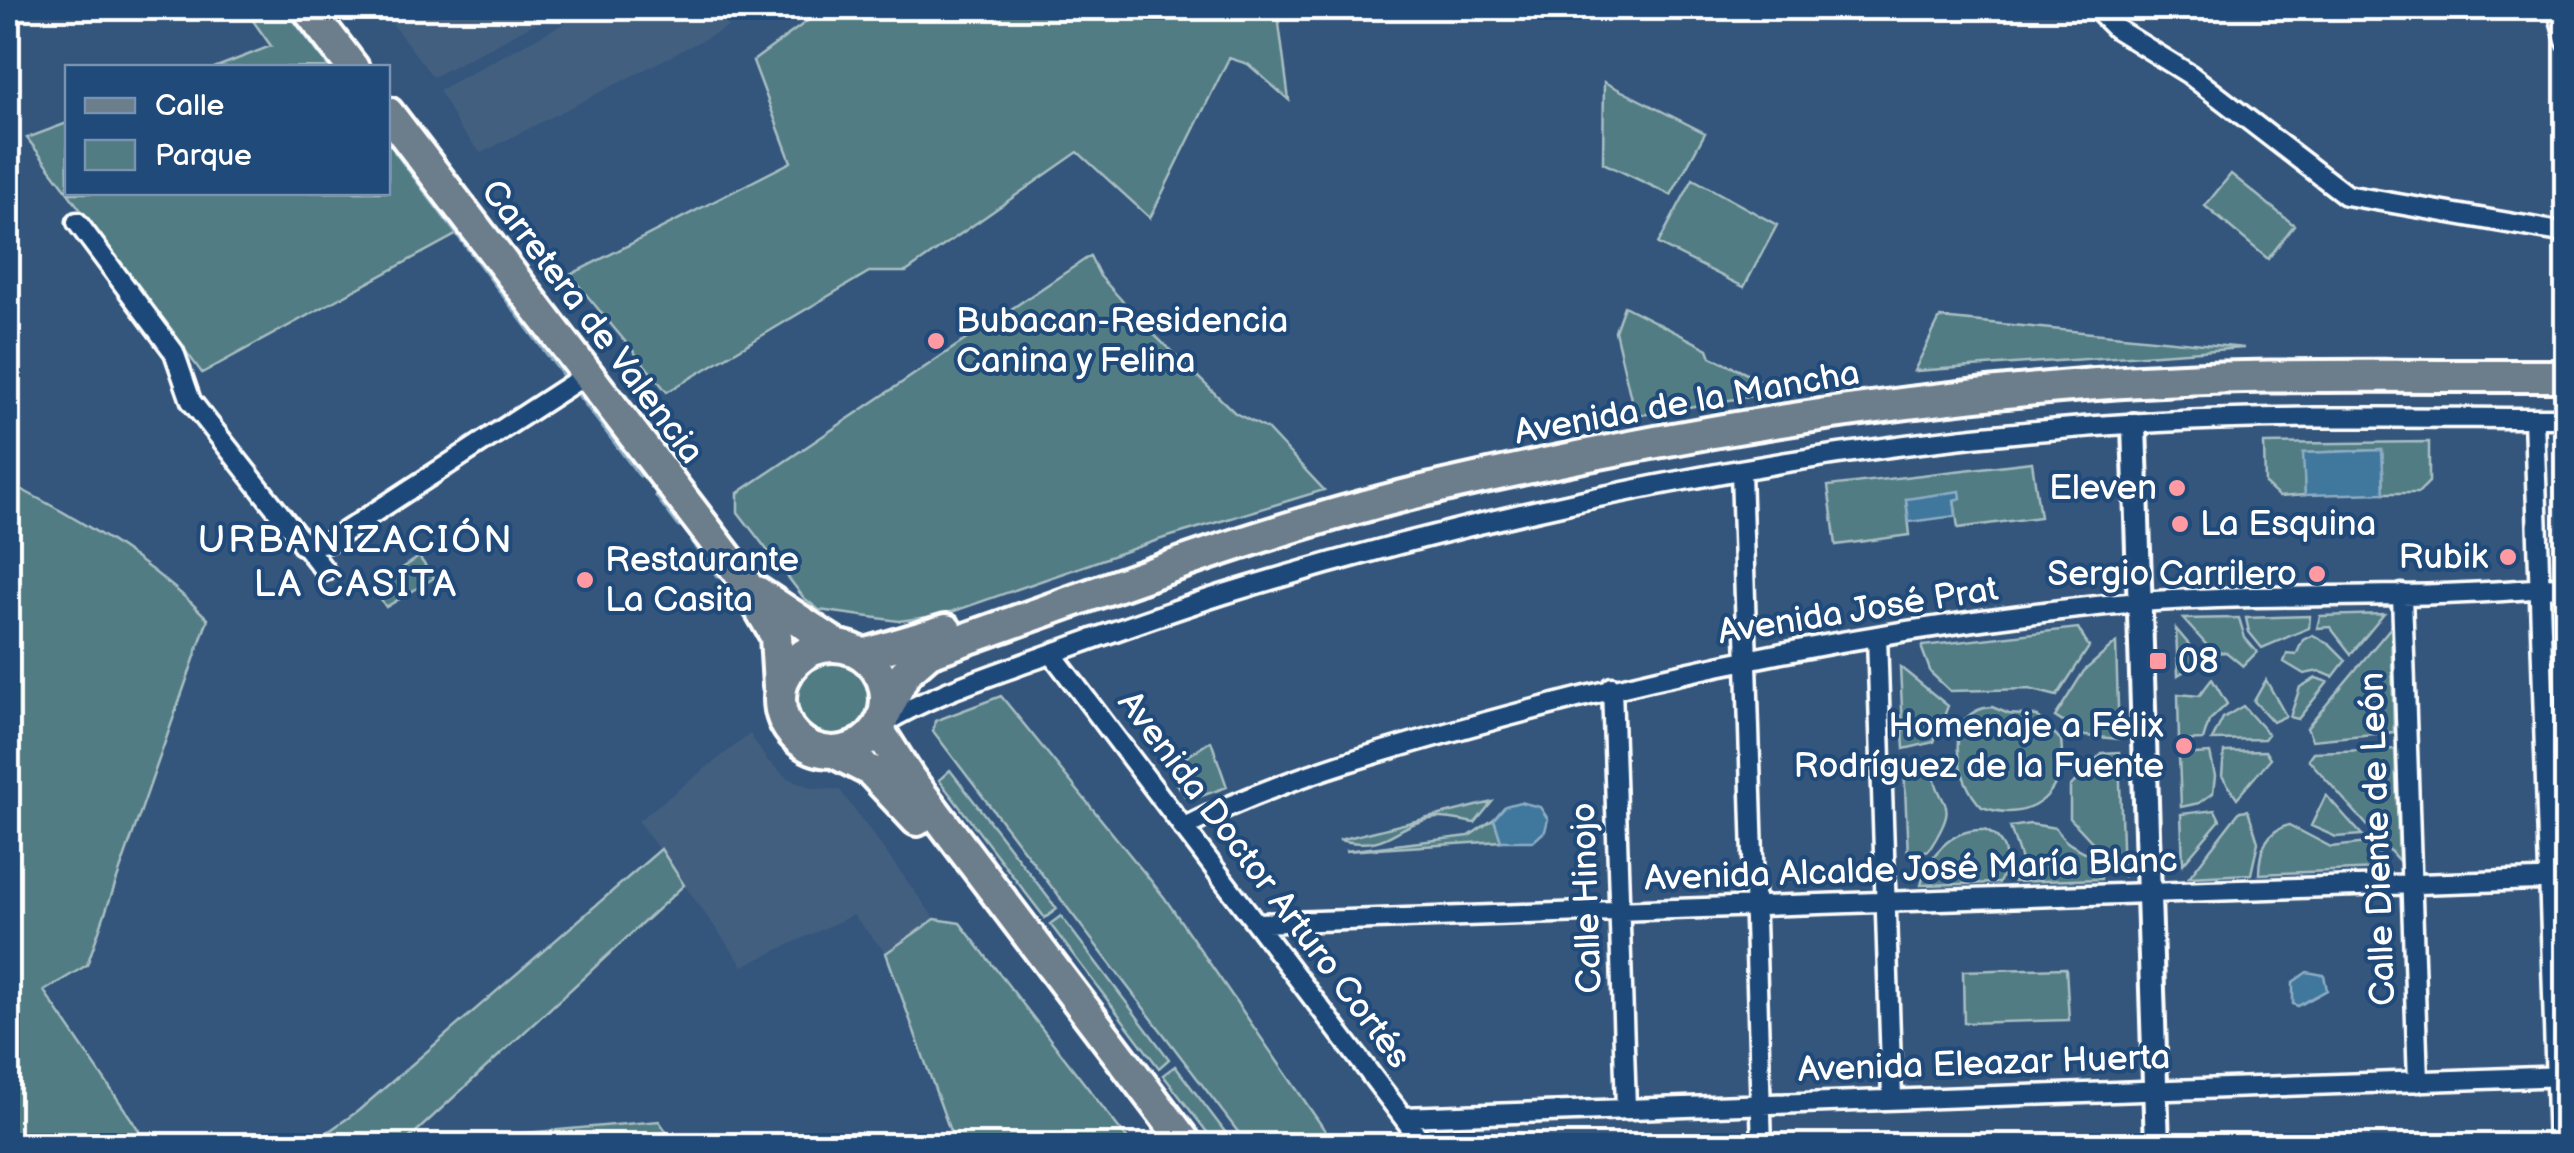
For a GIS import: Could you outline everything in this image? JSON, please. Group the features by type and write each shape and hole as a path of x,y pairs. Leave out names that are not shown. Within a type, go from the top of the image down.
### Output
{"main road":[{"path":"307,8 351,65"},
{"name":"Carretera de Valencia","path":"390,116 584,376 740,574 757,593 851,650"},
{"name":"Avenida de la Mancha","path":"851,650 924,638 1150,556 1401,482 1743,408 1919,384 2242,360 2566,360"},
{"name":"Avenida de la Mancha","path":"880,724 905,672 929,652 1114,587 1437,488 1771,422 1920,401 2098,384 2232,378 2566,376"},
{"name":"Carretera de Valencia","path":"740,574 776,636 779,701"},
{"path":"880,724 852,749 836,753 822,752 797,739 781,715 779,701 790,667 820,647 851,650 884,683 880,724 909,778 1188,1146"},
{"path":"836,753 871,771 910,812 1162,1146"}],"street":[{"path":"2095,8 2115,28 2189,74 2346,195 2566,232"},
{"path":"2556,8 2566,40"},
{"path":"77,222 174,352 191,401 325,571"},
{"path":"302,545 329,542 584,376"},
{"path":"2534,418 2539,589 2557,879 2561,1076 2558,1146"},
{"path":"880,724 908,708 1172,610 1322,565 1612,493 1970,438 2134,424 2566,418"},
{"path":"2134,424 2152,894 2157,1146"},
{"path":"1741,471 1762,1146"},
{"name":"Avenida José Prat","path":"1183,828 1224,806 1392,748 1612,687 1878,636 2142,603 2566,586"},
{"name":"Calle Diente de León","path":"2402,594 2418,1082"},
{"path":"1878,636 1892,1098"},
{"name":"Avenida Doctor Arturo Cortés","path":"1052,654 1425,1146"},
{"name":"Calle Hinojo","path":"1612,687 1626,1107"},
{"name":"Avenida Alcalde José María Blanc","path":"1257,922 1622,913 2557,879"},
{"name":"Avenida Eleazar Huerta","path":"1403,1117 2561,1076"}],"shaded area":[{"path":"380,8 564,8 433,77"},
{"path":"593,8 717,8 728,27 481,153 460,129 439,90"},
{"path":"2382,450 2384,493 2305,495 2303,453"},
{"path":"1960,491 1961,498 1954,500 1956,516 1909,522 1906,499"},
{"path":"750,734 766,759 787,778 813,788 840,790 935,919 886,953 853,915 743,966 638,821"},
{"path":"1520,802 1540,807 1548,819 1545,831 1534,841 1501,841 1494,819 1505,806"},
{"path":"2307,972 2324,975 2327,990 2298,1006 2293,1004 2293,982"}],"green space":[{"path":"244,8 291,8 334,65 222,65 271,46"},
{"path":"825,8 1277,8 1289,100 1248,64 1229,58 1150,218 1078,152 906,272 869,272 667,392 570,275 791,162 753,61"},
{"path":"1604,82 1705,133 1671,195 1603,163"},
{"path":"65,124 65,188 27,138"},
{"path":"390,138 461,232 202,373 69,195 390,195"},
{"path":"2231,174 2294,225 2268,259 2205,206"},
{"path":"1693,179 1777,225 1744,287 1658,244"},
{"path":"1090,256 1100,276 1142,323 1235,413 1267,429 1324,490 1158,540 943,615 899,621 819,610 804,598 738,512 738,493"},
{"path":"1624,306 1708,349 1711,357 1783,391 1635,416 1615,331"},
{"path":"1940,318 2244,348 1914,371"},
{"path":"2429,442 2429,482 2418,493 2384,493 2382,450 2304,453 2305,495 2279,497 2265,484 2264,444"},
{"path":"2032,462 2040,517 1958,528 1954,499 1906,499 1910,535 1836,545 1828,486"},
{"path":"8,483 113,542 163,578 208,619 87,965 44,991 149,1145 8,1145"},
{"path":"419,557 434,578 386,607 373,588"},
{"path":"2384,614 2351,654 2330,627 2317,628 2320,616"},
{"path":"2310,616 2309,628 2262,648 2249,632 2246,618"},
{"path":"2239,618 2245,638 2257,652 2243,666 2226,652 2214,653 2183,619"},
{"path":"2391,627 2394,732 2312,740 2307,728"},
{"path":"2078,628 2089,647 2057,696 2029,689 1950,691 1931,673 1922,649 1922,646"},
{"path":"2176,629 2202,660 2178,675"},
{"path":"2313,635 2330,644 2346,660 2333,677 2319,671 2304,674 2284,662 2287,654 2296,655 2303,640"},
{"path":"2116,643 2119,739 2085,736 2055,717 2084,671"},
{"path":"834,660 850,663 863,672 872,685 872,717 863,730 850,739 834,742 818,739 805,730 796,717 793,701 796,685 805,672 818,663"},
{"path":"1900,667 1948,706 1934,742 1904,749"},
{"path":"2316,678 2328,682 2298,719 2290,717 2300,687"},
{"path":"2212,679 2227,704 2209,721 2203,740 2179,741 2178,694 2199,696"},
{"path":"2266,680 2286,716 2273,722 2254,701"},
{"path":"1001,696 1164,897 1335,1145 1248,1145 933,731 935,721"},
{"path":"2243,706 2268,734 2264,739 2212,740 2223,718"},
{"path":"1992,707 2009,714 2037,716 2061,740 2059,775 2053,788 2031,807 2000,811 1982,807 1965,781 1959,733 1965,720 1976,711"},
{"path":"1211,741 1227,787 1196,798 1185,796 1168,769"},
{"path":"2395,749 2399,861 2308,759 2313,752"},
{"path":"2265,751 2270,759 2237,798 2222,776 2224,752"},
{"path":"2119,752 2123,875 2070,818 2070,787 2102,753"},
{"path":"2210,753 2215,776 2213,793 2199,803 2181,807 2179,755"},
{"path":"1932,761 1947,811 1945,820 1929,850 1908,856 1904,764"},
{"path":"950,770 1057,909 1045,918 939,780"},
{"path":"2326,795 2362,835 2336,837 2311,826"},
{"path":"1492,802 1475,823 1436,818 1410,825 1382,840 1339,840"},
{"path":"2215,810 2220,820 2183,864 2181,814"},
{"path":"2248,810 2258,842 2251,874 2189,877 2240,811"},
{"path":"1494,819 1501,841 1345,851 1469,836"},
{"path":"2030,824 2056,828 2066,841 2101,864 2101,879 2014,882 2021,860 2010,827"},
{"path":"2289,825 2331,847 2368,843 2382,858 2379,869 2259,874 2265,844 2275,832"},
{"path":"1984,830 1998,839 2005,852 1999,883 1921,885 1929,863 1943,846 1962,834"},
{"path":"661,849 684,885 403,1144 659,1121 676,1145 309,1145 358,1111"},
{"path":"1061,916 1169,1059 1159,1068 1050,924"},
{"path":"935,919 960,923 1132,1145 955,1145 886,953"},
{"path":"2066,968 2069,1020 1964,1023 1963,971"},
{"path":"1175,1066 1235,1145 1217,1145 1163,1075"}],"waterway":[{"path":"297,23 329,65"},
{"path":"396,152 566,378"},
{"path":"577,392 640,475"},
{"path":"657,496 679,525"},
{"path":"692,541 718,576"},
{"path":"727,588 744,610"}],"place":[{"name":"Bubacan-Residencia Canina y Felina","path":"936,341"},
{"name":"Eleven","path":"2177,488"},
{"name":"La Esquina","path":"2180,524"},
{"name":"Rubik","path":"2508,557"},
{"name":"Sergio Carrilero","path":"2317,574"},
{"name":"Restaurante La Casita","path":"585,580"},
{"name":"08","path":"2158,661"},
{"name":"Homenaje a Félix Rodríguez de la Fuente","path":"2184,746"}],"district":[{"name":"URBANIZACIÓN LA CASITA","path":"356,562"}]}
